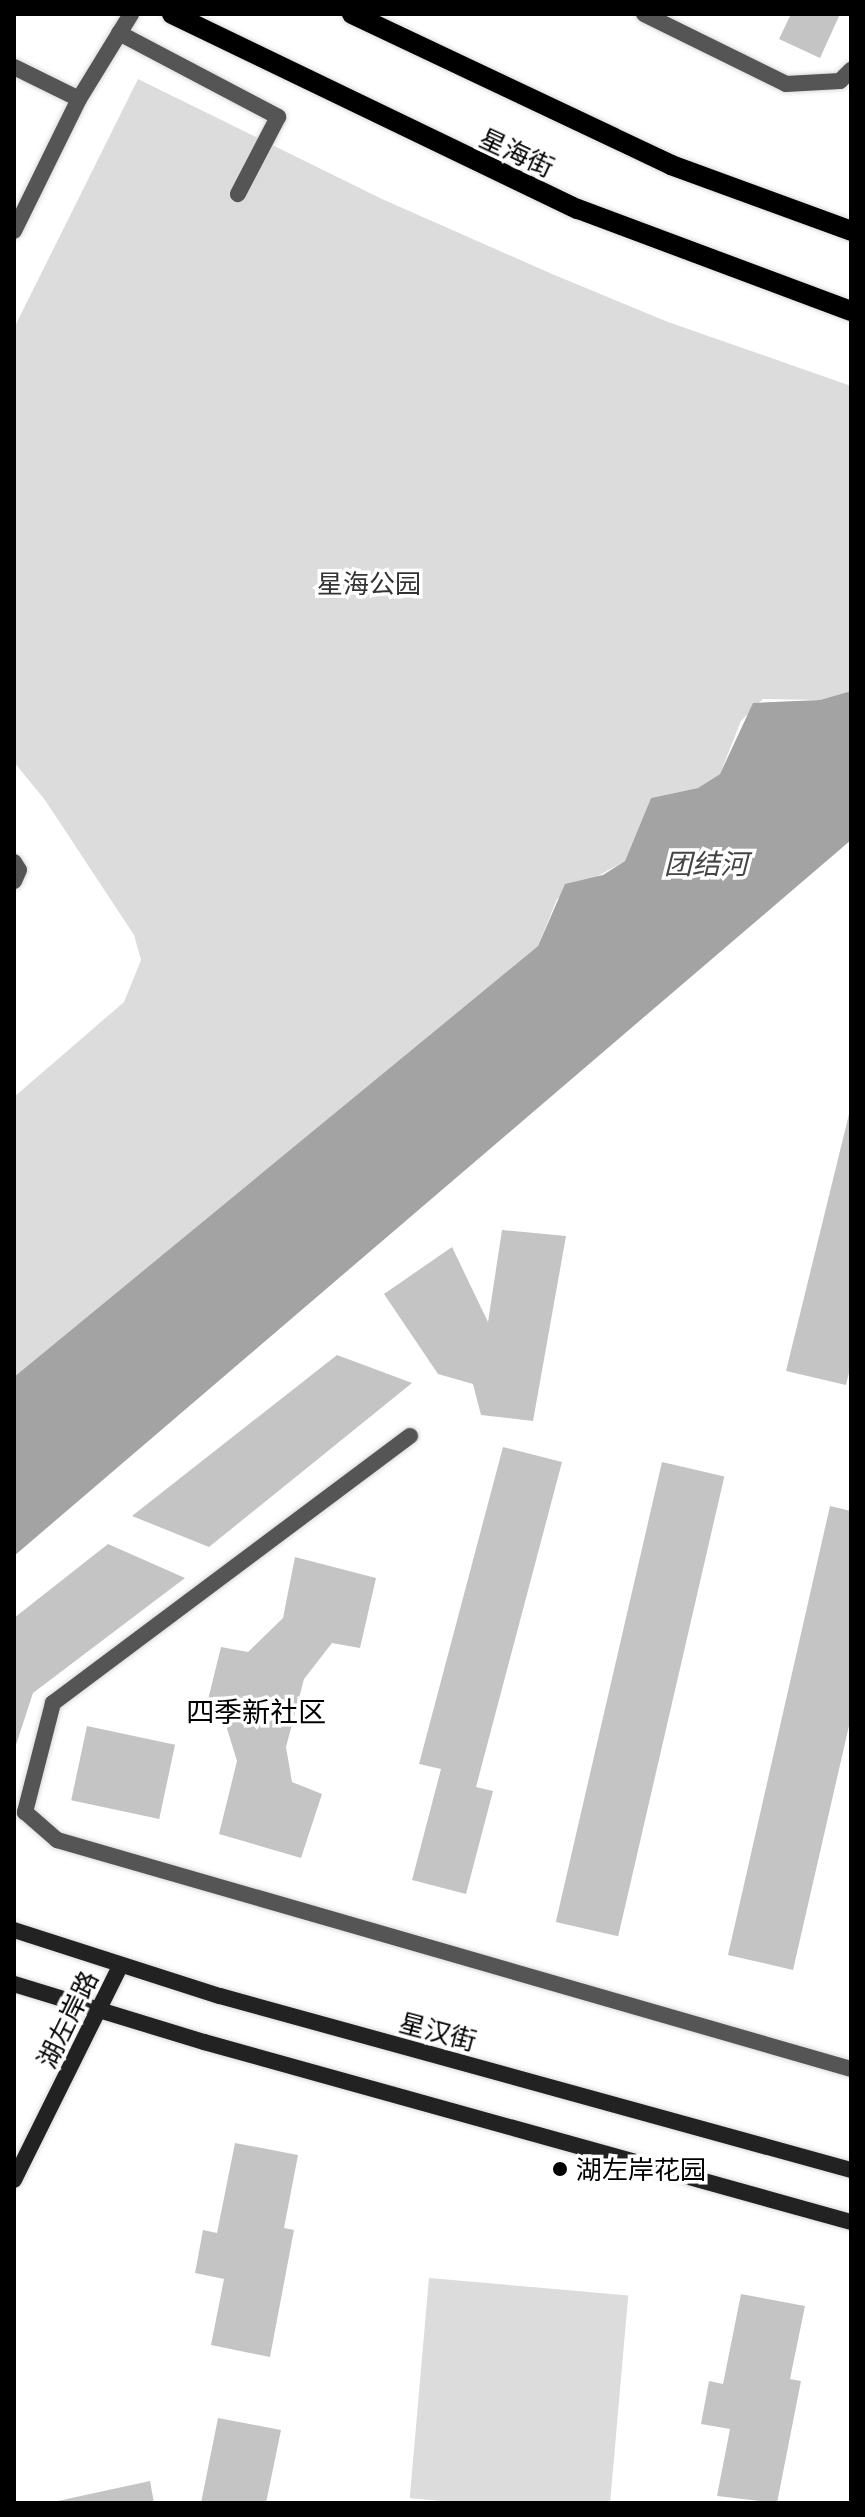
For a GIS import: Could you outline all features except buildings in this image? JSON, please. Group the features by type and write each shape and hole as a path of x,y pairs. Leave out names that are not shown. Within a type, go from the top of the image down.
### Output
{"main road":[{"name":"星海街","path":"172,14 578,209 851,311"},
{"name":"星海街","path":"352,14 671,165 851,231"},
{"name":"星汉街","path":"14,1930 120,1966 851,2170"},
{"name":"湖左岸路","path":"14,2180 120,1966"},
{"path":"14,1984 99,2012 851,2222"}],"lane":[{"path":"14,231 79,99 131,14"},
{"path":"644,14 786,84 840,81 851,70"},
{"path":"119,33 278,117 238,194"},
{"path":"14,67 79,99"},
{"path":"14,862 19,870 14,881"},
{"path":"410,1436 53,1703 25,1812 57,1840 851,2069"}],"green space":[{"name":"星海公园","path":"138,79 382,199 552,274 668,322 851,386 851,691 820,700 763,699 741,721 720,774 698,788 651,798 625,861 557,899 538,946 14,1377 14,1097 124,1002 141,960 134,935 45,800 14,762 14,328"},
{"path":"429,2278 628,2295 610,2503 465,2503 410,2498"}],"water":[{"name":"团结河","path":"851,691 851,840 14,1556 14,1377 538,946 565,884 603,875 625,861 651,798 698,788 720,774 753,703 820,700"}],"place":[{"name":"湖左岸花园","path":"560,2169"}],"district":[{"name":"四季新社区","path":"256,1711"}]}
